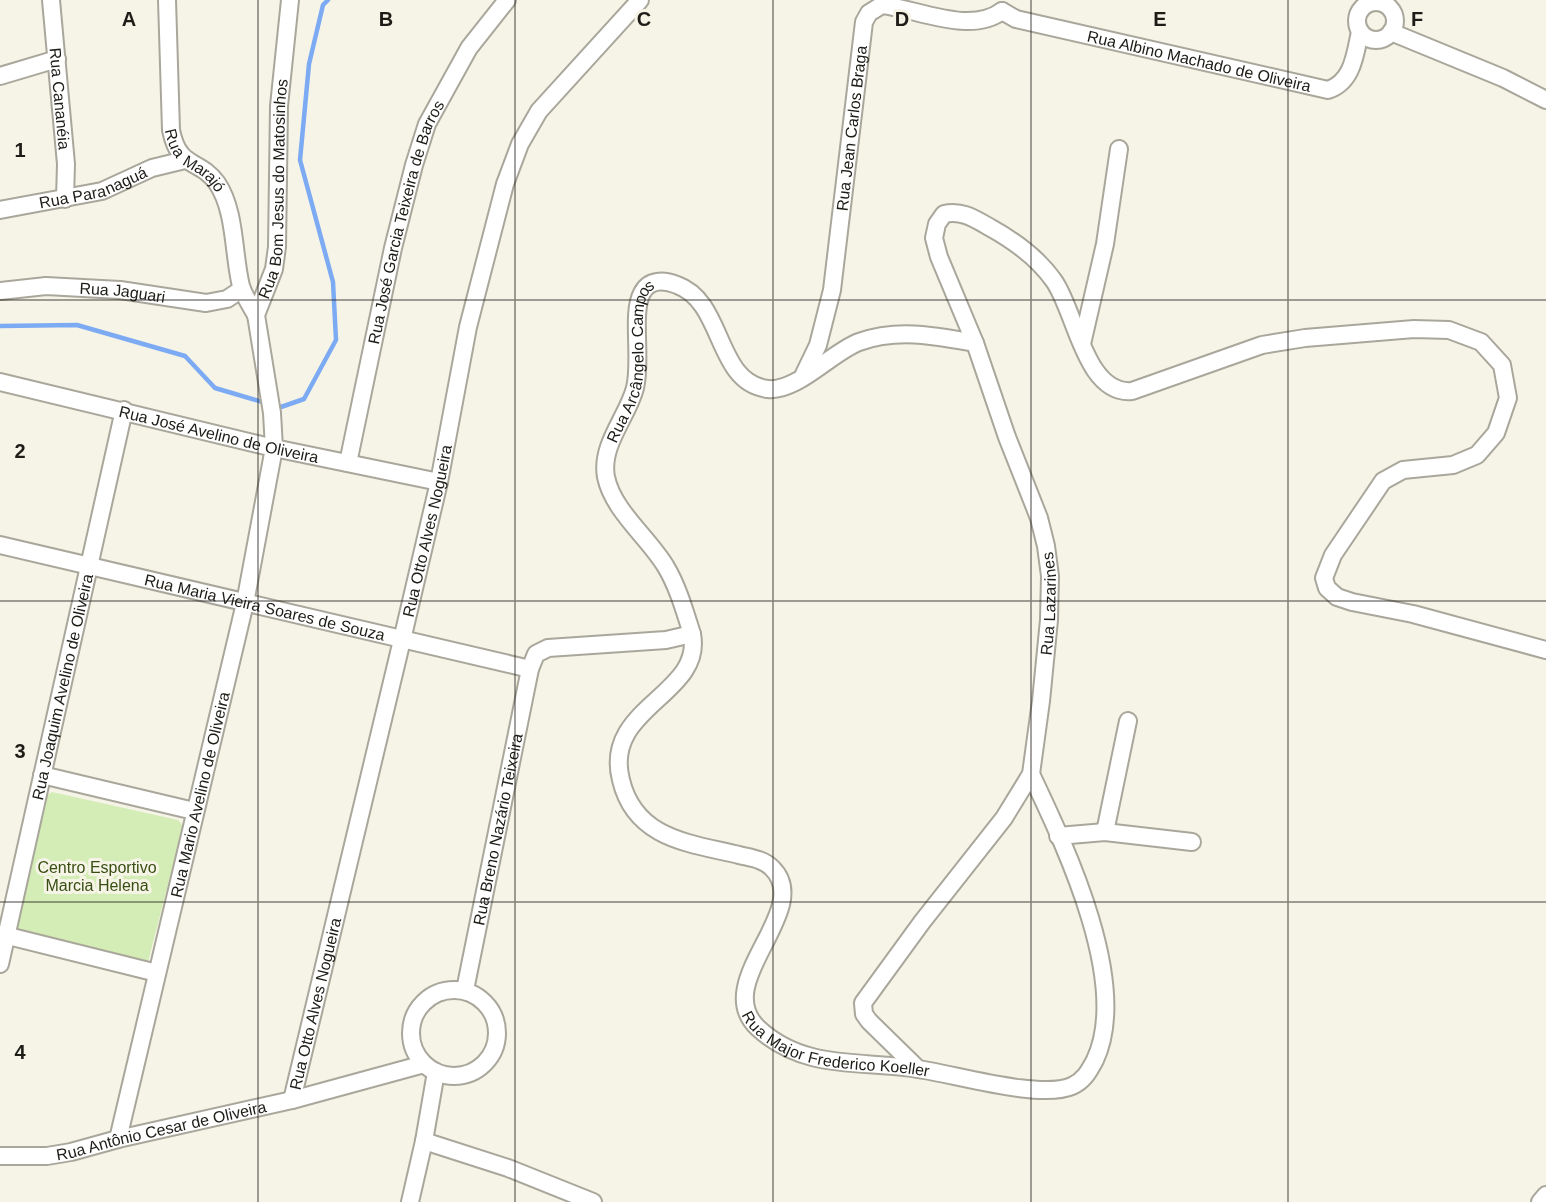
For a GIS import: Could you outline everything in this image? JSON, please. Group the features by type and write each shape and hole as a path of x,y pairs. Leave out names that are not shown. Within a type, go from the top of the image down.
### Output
{"street":[{"name":"Rua Cananéia","path":"51,0 66,164 65,199"},
{"name":"Rua Marajó","path":"167,0 171,130 174,146 185,160 217,182 226,204 242,289 256,315"},
{"name":"Rua Bom Jesus do Matosinhos","path":"274,448 272,413 256,315 274,269 277,247 279,106 290,0"},
{"name":"Rua José Garcia Teixeira de Barros","path":"348,463 393,248 427,124 446,86 470,48 507,0"},
{"name":"Rua Otto Alves Nogueira","path":"292,1100 439,482 470,317 505,184 520,144 539,111 640,0"},
{"path":"1370,2 1381,3 1391,10 1395,21 1391,32 1376,40 1360,32 1358,15 1370,2"},
{"name":"Rua Jean Carlos Braga","path":"802,378 818,345 832,290 864,22 869,13 882,5 970,21 993,18 1002,6"},
{"name":"Rua Albino Machado de Oliveira","path":"1002,6 1016,19 1329,90 1339,86 1348,75 1360,32"},
{"path":"1391,32 1493,73 1546,100"},
{"path":"0,76 57,59"},
{"path":"1082,344 1105,244 1119,150"},
{"name":"Rua Paranaguá","path":"0,210 102,191 152,168 185,160"},
{"name":"Rua Lazarines","path":"918,1069 869,1022 864,1014 863,1003 922,922 1004,818 1031,774 1049,620 1047,556 1039,518 1007,437 975,343 936,247 934,238 937,224 944,214 967,214 1023,248 1041,264 1056,283 1082,344 1102,381 1120,392 1132,390 1262,345 1305,338 1426,329 1449,330 1481,342 1502,365 1508,398 1496,433 1478,455 1453,465 1402,470 1383,481 1334,555 1324,578 1327,588 1337,597 1352,602 1413,614 1546,650"},
{"name":"Rua Arcângelo Campos","path":"692,634 667,568 622,509 606,476 607,458 613,438 636,386 640,352 638,311 642,293 654,282 666,281 692,293 704,306 732,365 756,386 770,389 802,378 830,356 858,342 884,334 933,335 975,343"},
{"name":"Rua Jaguari","path":"0,291 46,286 120,290 206,303 227,299 242,289"},
{"name":"Rua José Avelino de Oliveira","path":"0,382 124,410 274,448 439,482"},
{"name":"Rua Joaquim Avelino de Oliveira","path":"0,964 3,935 42,775 124,410"},
{"name":"Rua Mario Avelino de Oliveira","path":"118,1138 245,603 274,448"},
{"name":"Rua Maria Vieira Soares de Souza","path":"0,544 89,567 530,669"},
{"path":"530,669 536,654 548,648 666,640 692,634"},
{"name":"Rua Major Frederico Koeller","path":"692,634 695,648 686,671 631,724 622,742 618,765 627,800 646,825 663,835 761,860 779,876 782,887 780,904 746,986 746,1009 759,1029 795,1052 825,1062 918,1069 991,1082 1057,1090 1082,1081 1091,1068 1104,1036 1106,1013 1104,991 1090,916 1031,774"},
{"name":"Rua Breno Nazário Teixeira","path":"465,990 530,669"},
{"path":"1105,832 1128,721"},
{"path":"42,775 194,811"},
{"path":"1058,836 1105,832 1192,842"},
{"path":"3,935 157,973"},
{"path":"451,989 465,990 478,996 489,1006 496,1019 498,1033 495,1047 488,1060 471,1072 450,1076 430,1068 416,1053 411,1039 412,1025 425,1000 451,989"},
{"path":"410,1202 424,1141 430,1068"},
{"name":"Rua Antônio Cesar de Oliveira","path":"0,1156 47,1156 430,1068"},
{"path":"424,1141 508,1168 593,1202"},
{"path":"1540,1202 1546,1196"}],"green space":[{"name":"Centro Esportivo Marcia Helena","path":"52,792 178,820 183,826 148,962 140,964 21,936 13,927 41,799"}],"waterway":[{"path":"274,405 281,407 304,399 336,340 333,282 300,160 309,64 323,5 328,0"},
{"path":"0,326 77,325 185,356 215,388 266,403"}]}
